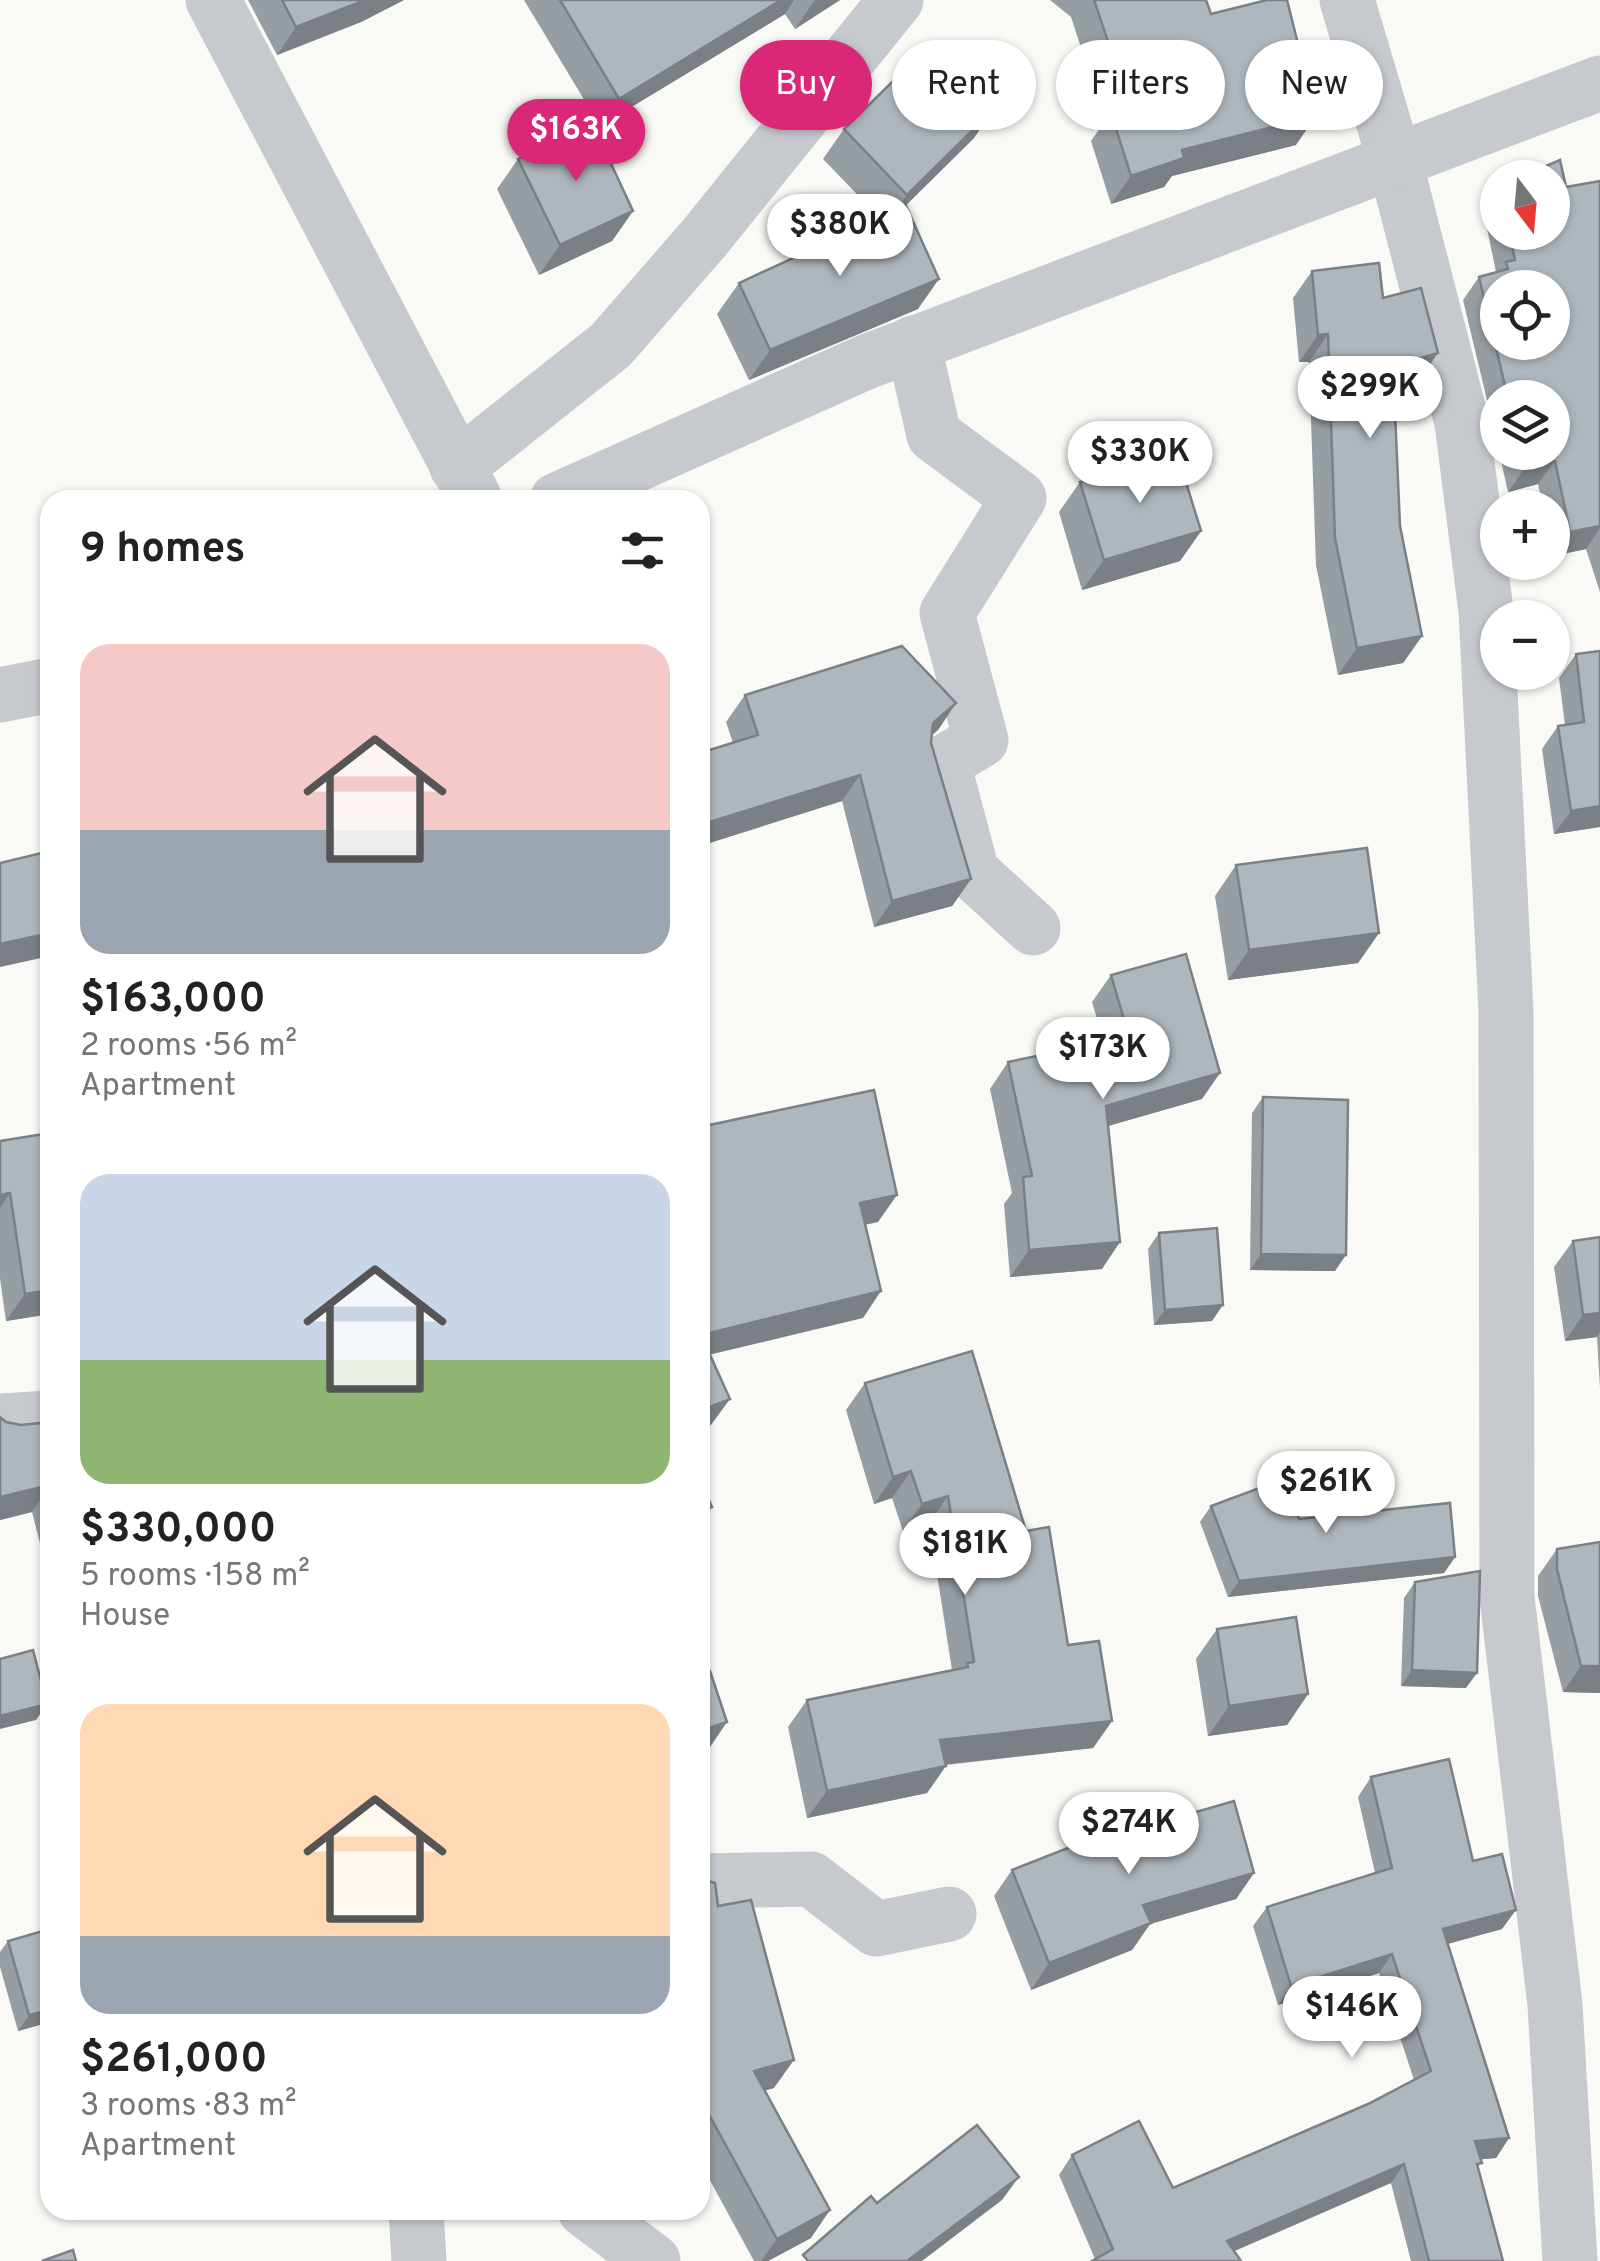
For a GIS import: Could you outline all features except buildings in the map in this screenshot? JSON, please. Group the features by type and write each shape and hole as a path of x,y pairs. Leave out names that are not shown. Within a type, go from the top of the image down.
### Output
{"street":[{"path":"213,0 466,483 612,345 717,223 896,0"},
{"path":"1347,0 1394,158 1462,423 1486,611 1506,1011 1507,1597 1578,1992 1570,2261"},
{"path":"579,490 913,343 1600,82"},
{"path":"913,343 934,436 1019,498 947,613 981,740 943,763 972,872 1033,928"},
{"path":"0,695 40,688"},
{"path":"0,1420 40,1418"},
{"path":"710,1881 811,1879 876,1929 949,1914"},
{"path":"416,2220 418,2261"},
{"path":"598,2220 653,2261"}]}
